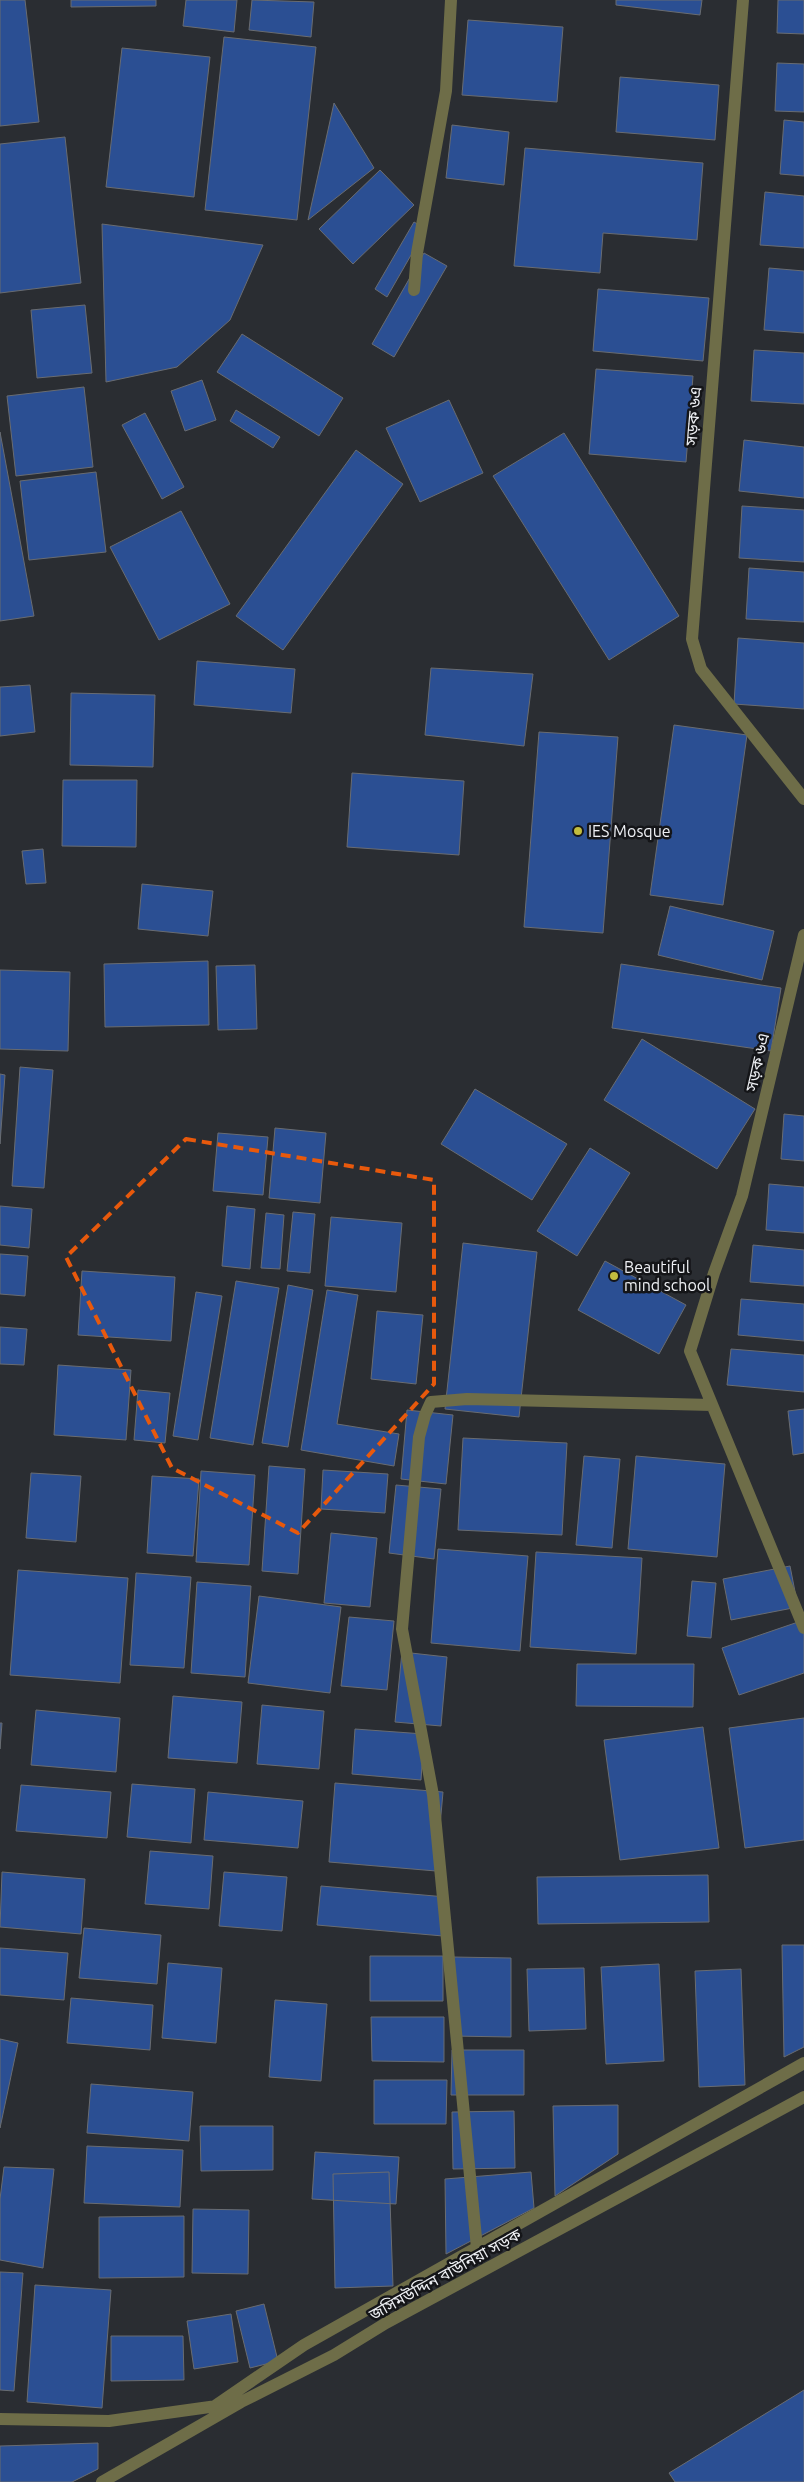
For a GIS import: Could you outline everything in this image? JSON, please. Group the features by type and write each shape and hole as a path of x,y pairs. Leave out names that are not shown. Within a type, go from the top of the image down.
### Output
{"street":[{"path":"414,290 417,253 446,91 452,0"},
{"name":"সড়ক ৬এ","path":"743,0 692,639 702,669 804,799"},
{"name":"সড়ক ৬এ","path":"804,935 742,1196 714,1273 690,1351 804,1628"},
{"path":"477,2248 433,1795 402,1629 418,1437 431,1402 467,1399 712,1405"},
{"path":"215,2406 304,2345 804,2063"},
{"name":"জসিমউদ্দিন বাউনিয়া সড়ক","path":"102,2482 241,2402 334,2355 386,2323 804,2097"},
{"path":"0,2419 109,2421 241,2402"}],"highlighted area":[{"path":"186,1139 434,1180 434,1384 298,1533 172,1468 66,1257"}],"building":[{"path":"0,0 25,0 39,122 0,126"},
{"path":"71,0 156,0 156,6 71,7"},
{"path":"186,0 237,0 234,32 183,26"},
{"path":"252,0 314,2 311,37 249,30"},
{"path":"616,0 702,0 700,15 616,5"},
{"path":"778,0 804,0 804,34 777,33"},
{"path":"468,20 563,27 557,102 462,95"},
{"path":"224,37 316,47 297,220 205,210"},
{"path":"122,48 210,57 194,197 106,187"},
{"path":"777,63 804,64 804,112 775,111"},
{"path":"620,77 719,85 715,140 616,132"},
{"path":"334,103 374,168 308,220"},
{"path":"784,120 804,122 804,176 780,174"},
{"path":"452,125 509,132 504,185 446,178"},
{"path":"65,137 81,283 0,293 0,144"},
{"path":"525,148 703,163 697,240 603,233 600,273 514,266"},
{"path":"380,170 414,205 353,264 319,229"},
{"path":"765,192 804,196 804,248 760,245"},
{"path":"414,222 426,229 387,297 375,289"},
{"path":"102,224 263,245 230,320 177,367 106,382"},
{"path":"424,253 447,266 394,357 372,344"},
{"path":"769,268 804,271 804,333 764,330"},
{"path":"598,289 709,298 703,361 593,351"},
{"path":"85,305 92,373 37,378 31,310"},
{"path":"242,334 343,398 319,436 217,372"},
{"path":"754,350 804,353 804,404 751,401"},
{"path":"596,369 693,376 686,462 589,454"},
{"path":"202,380 216,420 185,431 171,391"},
{"path":"84,387 93,467 16,476 7,396"},
{"path":"449,400 483,473 420,502 386,428"},
{"path":"236,410 280,437 273,448 230,421"},
{"path":"145,413 184,487 162,499 122,425"},
{"path":"0,432 34,616 0,621"},
{"path":"564,433 679,616 609,660 493,476"},
{"path":"744,440 804,447 804,498 739,491"},
{"path":"356,450 403,484 283,650 236,616"},
{"path":"96,472 106,552 29,560 20,481"},
{"path":"742,506 804,510 804,562 739,558"},
{"path":"181,511 230,604 159,640 110,547"},
{"path":"749,568 804,572 804,622 746,619"},
{"path":"738,638 804,643 804,709 734,704"},
{"path":"197,661 295,669 291,713 194,705"},
{"path":"431,668 533,674 524,746 425,735"},
{"path":"30,685 35,732 0,736 0,687"},
{"path":"71,693 155,695 153,767 70,765"},
{"path":"674,725 747,735 723,905 650,895"},
{"path":"539,732 618,737 603,933 524,927"},
{"path":"352,773 464,781 459,855 347,847"},
{"path":"63,780 137,780 136,847 62,846"},
{"path":"43,849 46,883 26,884 22,851"},
{"path":"142,884 213,891 208,936 138,929"},
{"path":"670,906 774,931 762,980 658,955"},
{"path":"208,961 209,1025 105,1027 104,964"},
{"path":"621,964 781,988 771,1051 612,1028"},
{"path":"255,965 257,1029 218,1030 216,966"},
{"path":"0,970 70,972 68,1051 0,1049"},
{"path":"642,1039 755,1109 717,1169 604,1100"},
{"path":"20,1067 53,1070 44,1188 12,1186"},
{"path":"0,1074 5,1075 0,1144"},
{"path":"475,1089 567,1144 532,1200 441,1144"},
{"path":"784,1114 804,1116 804,1161 781,1159"},
{"path":"275,1128 326,1133 320,1203 269,1198"},
{"path":"218,1133 268,1137 263,1195 213,1191"},
{"path":"590,1148 630,1173 577,1256 537,1231"},
{"path":"769,1184 804,1187 804,1233 766,1230"},
{"path":"0,1206 32,1209 29,1248 0,1245"},
{"path":"227,1206 255,1209 250,1269 222,1266"},
{"path":"293,1212 315,1214 310,1273 287,1271"},
{"path":"266,1213 284,1215 280,1269 261,1268"},
{"path":"331,1217 402,1223 396,1292 325,1286"},
{"path":"463,1243 537,1252 519,1417 445,1409"},
{"path":"753,1245 804,1250 804,1286 750,1282"},
{"path":"0,1254 28,1256 25,1296 0,1294"},
{"path":"605,1261 686,1305 659,1354 578,1310"},
{"path":"82,1271 175,1277 171,1341 78,1335"},
{"path":"236,1281 279,1288 253,1445 210,1438"},
{"path":"288,1285 313,1290 288,1447 262,1443"},
{"path":"327,1290 358,1295 337,1424 399,1434 394,1466 301,1450"},
{"path":"196,1292 222,1296 198,1440 173,1436"},
{"path":"741,1299 804,1304 804,1341 738,1335"},
{"path":"377,1311 423,1315 416,1384 371,1379"},
{"path":"0,1327 27,1329 24,1365 0,1364"},
{"path":"731,1349 804,1355 804,1392 727,1385"},
{"path":"58,1365 131,1370 126,1440 54,1435"},
{"path":"138,1390 170,1393 165,1443 134,1440"},
{"path":"804,1409 804,1453 793,1455 788,1411"},
{"path":"407,1410 453,1415 446,1484 401,1479"},
{"path":"463,1438 567,1443 562,1535 458,1530"},
{"path":"584,1456 620,1459 612,1548 576,1545"},
{"path":"636,1456 725,1464 717,1557 628,1549"},
{"path":"269,1466 305,1469 298,1574 262,1571"},
{"path":"323,1470 388,1474 385,1513 321,1509"},
{"path":"201,1471 255,1475 249,1565 196,1562"},
{"path":"31,1473 81,1476 76,1542 26,1538"},
{"path":"152,1476 199,1479 193,1556 147,1553"},
{"path":"396,1485 441,1489 434,1559 389,1553"},
{"path":"331,1533 377,1538 370,1607 324,1603"},
{"path":"438,1549 528,1556 520,1651 431,1643"},
{"path":"536,1552 642,1558 636,1654 530,1647"},
{"path":"790,1566 798,1607 731,1620 723,1579"},
{"path":"18,1570 128,1578 120,1683 10,1675"},
{"path":"136,1573 191,1577 184,1668 130,1665"},
{"path":"692,1581 716,1583 711,1638 687,1636"},
{"path":"197,1582 251,1586 245,1677 191,1673"},
{"path":"259,1596 341,1607 330,1693 248,1683"},
{"path":"349,1617 394,1621 387,1690 341,1686"},
{"path":"804,1620 804,1673 739,1695 722,1648"},
{"path":"402,1652 447,1657 441,1726 395,1722"},
{"path":"577,1664 694,1664 693,1707 576,1706"},
{"path":"173,1696 242,1702 237,1763 168,1758"},
{"path":"262,1705 324,1711 319,1769 257,1764"},
{"path":"36,1710 120,1718 116,1772 31,1765"},
{"path":"804,1718 804,1840 745,1848 729,1728"},
{"path":"0,1723 2,1723 0,1749"},
{"path":"703,1727 719,1848 620,1860 604,1740"},
{"path":"355,1729 424,1734 421,1780 352,1774"},
{"path":"335,1783 443,1792 436,1871 329,1862"},
{"path":"132,1784 195,1789 191,1843 127,1837"},
{"path":"21,1785 111,1792 107,1838 16,1831"},
{"path":"208,1792 303,1801 298,1848 204,1840"},
{"path":"150,1851 213,1856 209,1909 145,1904"},
{"path":"2,1872 85,1879 81,1934 0,1927"},
{"path":"224,1872 287,1877 282,1931 219,1926"},
{"path":"708,1875 709,1922 538,1924 537,1877"},
{"path":"321,1886 446,1897 443,1936 317,1925"},
{"path":"84,1928 161,1935 157,1984 79,1978"},
{"path":"782,1945 804,1945 804,2047 784,2057"},
{"path":"0,1948 68,1953 64,2000 0,1995"},
{"path":"370,1956 443,1956 443,2001 370,2001"},
{"path":"453,1957 511,1958 511,2037 452,2036"},
{"path":"168,1963 222,1968 216,2043 162,2038"},
{"path":"659,1964 664,2061 606,2064 601,1967"},
{"path":"584,1968 586,2029 529,2031 527,1969"},
{"path":"741,1969 745,2085 699,2087 695,1971"},
{"path":"71,1998 153,2005 150,2050 67,2043"},
{"path":"275,2000 327,2004 321,2081 269,2077"},
{"path":"371,2017 444,2017 444,2062 372,2061"},
{"path":"0,2039 18,2043 0,2128"},
{"path":"452,2050 524,2050 524,2095 451,2095"},
{"path":"374,2080 447,2080 446,2124 374,2124"},
{"path":"91,2084 193,2092 189,2141 87,2133"},
{"path":"618,2105 618,2154 555,2196 553,2106"},
{"path":"514,2111 515,2168 453,2169 452,2112"},
{"path":"200,2126 273,2126 273,2170 201,2171"},
{"path":"87,2146 183,2150 180,2207 84,2203"},
{"path":"315,2152 399,2157 396,2204 312,2199"},
{"path":"4,2167 54,2169 43,2268 0,2260 0,2199"},
{"path":"389,2172 393,2286 335,2288 333,2174"},
{"path":"531,2172 534,2208 446,2254 445,2179"},
{"path":"193,2209 249,2210 248,2274 192,2273"},
{"path":"184,2216 184,2277 99,2278 99,2217"},
{"path":"0,2272 23,2273 14,2391 0,2390"},
{"path":"35,2285 111,2290 102,2408 27,2402"},
{"path":"264,2304 278,2361 250,2368 236,2311"},
{"path":"231,2314 238,2362 194,2369 187,2321"},
{"path":"111,2336 183,2336 184,2380 111,2381"},
{"path":"804,2390 804,2482 675,2482 669,2473"},
{"path":"98,2443 98,2469 72,2482 0,2482 0,2446"}],"place":[{"name":"IES Mosque","path":"578,831"},
{"name":"Beautiful mind school","path":"614,1276"}]}
